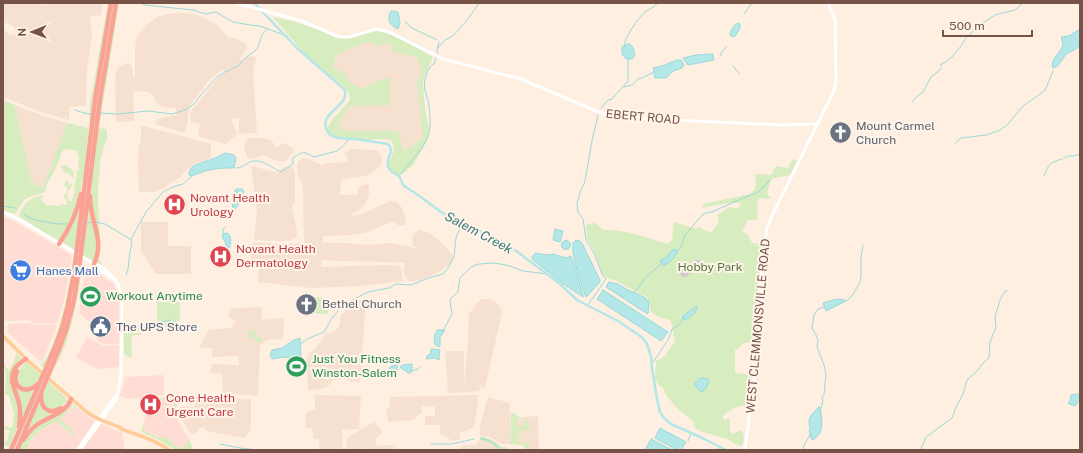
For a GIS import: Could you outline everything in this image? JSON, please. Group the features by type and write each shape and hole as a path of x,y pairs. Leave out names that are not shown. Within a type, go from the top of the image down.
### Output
{"highway":[{"path":"15,448 42,391 58,352 74,300 87,163 95,100 111,3"},
{"path":"79,250 100,99 116,3"},
{"path":"59,244 72,223 78,206 87,163"},
{"path":"90,173 91,208 98,242 97,257 94,264"},
{"path":"17,437 55,347 66,316 78,260"},
{"path":"26,359 16,373 15,378 17,384 22,389 29,390 34,388 40,382"},
{"path":"15,448 20,422 20,413 19,402 12,385 12,376 17,367 23,360 26,359"},
{"path":"42,391 42,403 45,408 50,411 60,409 71,399"},
{"path":"15,448 28,432 35,426 59,412 70,402 71,399"}],"main road":[{"name":"EBERT ROAD","path":"236,3 309,24 339,37 349,37 376,29 386,31 442,59 521,79 599,113 612,117 782,125 817,124"},
{"name":"WEST CLEMMONSVILLE ROAD","path":"745,450 759,333 760,283 767,228 834,91 836,84 835,19 828,3"},
{"path":"3,212 20,220 59,244 96,264 111,275 118,286 122,309 121,373 117,397 99,420 79,450"},
{"path":"3,336 80,408 99,420 103,420 120,427 121,429 154,441 169,450"}],"shaded area":[{"path":"3,3 39,3 40,5 45,5 46,3 103,3 101,15 90,17 92,36 87,70 86,106 69,107 69,120 43,113 3,97 3,28 9,34 18,35 13,26 3,22"},
{"path":"174,13 186,13 201,16 217,25 229,38 236,38 246,44 247,48 240,59 243,61 247,57 252,56 256,58 253,72 257,133 239,134 239,118 230,119 238,134 225,144 198,136 200,124 191,122 190,115 192,109 217,79 225,73 222,69 208,81 190,105 187,125 184,133 155,124 157,119 176,115 176,108 163,107 156,103 154,96 148,92 133,91 134,121 116,122 115,85 116,72 118,68 129,63 132,66 133,77 135,77 136,39 140,32 157,17"},
{"path":"369,42 376,46 389,43 404,55 416,56 421,70 417,85 423,138 404,151 398,131 344,131 338,124 350,106 385,78 364,88 357,87 349,81 346,73 333,68 336,56 345,50"},
{"path":"15,105 67,123 44,188 34,184 31,180"},
{"path":"141,126 211,144 211,158 193,164 180,177 161,190 154,192 139,192 138,159 141,140"},
{"path":"247,138 262,138 271,140 276,147 284,143 294,149 287,160 283,162 263,155 248,159 244,147"},
{"path":"350,149 377,150 382,159 382,164 366,176 341,180 340,195 357,195 358,189 362,185 367,184 369,187 369,194 365,204 358,211 352,213 351,216 362,214 390,201 397,202 402,208 406,221 404,225 397,225 394,221 367,232 351,235 323,236 323,243 369,245 391,243 417,249 413,245 412,240 413,234 420,230 427,232 439,240 453,256 450,264 431,276 415,281 409,281 405,277 405,263 321,260 321,267 399,266 403,281 360,286 312,288 258,282 259,266 301,268 300,262 250,262 253,243 304,244 303,185 298,175 297,165 299,160 304,158 309,159 321,165 348,162 345,154"},
{"path":"251,166 278,173 284,167 293,168 295,172 295,202 292,207 297,237 292,240 254,240 257,211"},
{"name":"Hanes Mall","path":"3,217 10,219 72,255 64,300 57,323 35,324 29,320 3,321"},
{"path":"141,222 168,222 168,246 191,246 191,274 156,274 141,251"},
{"path":"91,272 101,275 112,282 117,290 119,300 119,344 103,344 98,341 96,323 89,321 80,314 80,302 84,280"},
{"path":"482,299 494,301 501,308 502,312 485,388 480,387 479,391 448,393 445,351 464,351 464,384 469,314"},
{"path":"353,301 366,301 360,382 352,382 346,379 332,380 331,384 324,388 308,391 307,357 319,344 325,334 331,333 338,328 340,317"},
{"path":"262,307 261,320 284,318 283,339 267,340 260,346 258,396 223,393 222,374 210,373 212,364 239,365 239,356 212,357 212,348 199,348 209,330 231,328 235,322 227,315 233,308"},
{"path":"31,323 33,325 57,324 42,363 7,332 8,324"},
{"path":"87,337 104,346 119,345 119,367 101,369 96,368 76,358"},
{"path":"164,375 164,395 127,399 120,396 125,377"},
{"path":"315,395 361,396 359,429 342,430 343,450 320,450 319,439 314,439 312,428 305,428 306,413 315,409"},
{"path":"478,395 474,425 469,430 460,432 460,439 452,441 440,434 440,425 425,425 425,416 435,416 435,407 422,406 422,413 412,420 389,422 386,411 390,406 390,397"},
{"path":"488,397 510,403 510,444 502,444 490,437 480,435 480,425"},
{"path":"196,398 251,399 251,430 244,438 206,431 205,428 202,427 197,432 191,434 182,420 180,407 195,407"},
{"path":"175,399 175,416 190,441 187,446 182,448 176,447 143,430 145,421 145,401"},
{"path":"72,407 76,407 95,421 76,450 27,450 27,446 37,433 56,421 72,436 72,429 60,419"},
{"path":"538,416 539,450 529,450 528,443 517,443 517,438 519,438 520,430 523,426 516,426 519,417"},
{"path":"374,422 382,431 382,433 375,439 377,446 390,445 394,447 394,450 362,450 362,446 360,450 346,450 349,436"},
{"path":"101,424 123,433 124,450 82,450"},
{"path":"480,440 490,442 497,447 498,450 458,450 463,445 476,445"}],"green space":[{"path":"108,3 110,3 89,125 90,104"},
{"path":"114,3 80,250 97,98"},
{"path":"117,3 119,3 100,121 98,125"},
{"path":"273,17 296,22 334,37 352,38 372,31 382,31 399,38 433,57 424,77 423,85 429,131 428,139 413,165 404,173 398,175 392,170 389,166 394,150 391,140 368,140 338,137 330,134 328,127 332,120 350,100 350,95 343,86 303,52","holes":["369,42 376,46 389,43 394,52 416,56 421,70 417,85 423,138 404,151 398,131 344,131 338,124 350,106 390,105 391,79 385,78 364,88 357,87 349,81 346,73 333,68 336,56 345,50"]},
{"path":"3,100 15,105 31,180 34,184 43,188 67,123 89,128 84,172 77,210 60,240 40,230 20,217 19,214 28,201 43,195 44,197 41,198 41,200 48,206 63,204 64,206 67,204 67,200 63,196 67,192 67,186 61,187 64,186 66,181 69,182 69,184 72,184 67,195 69,201 72,201 73,194 75,193 76,170 79,171 79,156 77,151 65,149 62,151 54,172 47,184 45,192 25,199 15,214 3,210"},
{"path":"98,128 107,129 107,138 100,162 98,189 100,242 99,260 111,273 114,273 112,274 110,274 97,262 99,244 91,200"},
{"name":"Hobby Park","path":"793,159 797,161 790,175 771,179 767,193 771,199 759,198 757,204 758,220 748,220 742,231 748,235 752,243 762,244 761,251 763,251 756,342 743,343 735,350 735,373 753,375 751,390 747,405 736,407 726,413 723,417 724,420 727,418 730,419 730,432 733,434 740,430 743,432 744,440 742,446 695,428 693,421 675,406 662,387 659,386 655,379 656,361 664,357 675,341 671,322 670,320 659,317 650,310 649,303 645,296 612,279 607,278 602,273 594,251 587,239 586,225 593,223 597,224 603,230 628,232 668,244 672,240 674,222 697,229 698,227 711,233 719,222 717,215 729,207 738,209 741,203 702,208 703,204 750,194 754,190 756,183 755,174 771,175 776,166 788,168"},
{"path":"66,165 70,169 71,168 74,173 74,178 68,173 63,172 60,167"},
{"path":"88,204 96,232 97,250 93,261 83,255"},
{"path":"80,205 75,250 63,242 73,225"},
{"path":"74,258 66,309 56,341 44,368 41,365 53,344 61,321"},
{"path":"77,260 79,261 75,286 65,327 48,373 15,448 17,450 14,450 3,444 7,441 10,431 3,429 3,426 12,428 14,414 9,396 5,394 6,372 3,364 9,370 15,359 16,353 21,358 21,361 13,370 18,404 18,425 11,444 56,349"},
{"path":"81,263 82,265 76,305 71,325 63,350 49,378 61,350"},
{"path":"313,297 329,298 328,314 313,313"},
{"path":"157,302 180,302 180,320 167,328 157,323"},
{"path":"152,325 150,330 144,330 141,332 134,331 135,328"},
{"path":"131,329 134,333 141,333 141,335 134,335 131,338 132,358 124,354 124,332"},
{"path":"248,330 255,330 255,335 263,341 261,341 261,343 253,338 249,338"},
{"path":"26,362 41,375 36,385 26,389 17,383 17,372"},
{"path":"48,381 66,398 67,401 59,409 47,409 41,398"},
{"path":"14,386 35,388 21,424 21,418"},
{"path":"165,397 176,397 178,399 175,416 174,400 155,400"},
{"path":"39,399 42,406 57,411 26,431"},
{"path":"71,404 74,404 79,410 71,405 72,407 60,419 72,429 71,431 75,434 73,437 56,421 42,430 30,441 27,450 19,450 21,443 31,431"},
{"path":"511,413 516,413 516,416 519,417 516,426 523,426 525,421 529,421 529,430 520,431 517,442 529,443 529,450 527,450 523,445 510,444"},
{"path":"145,419 145,431 159,438 159,436 162,438 168,437 177,447 182,448 186,444 184,443 190,441 193,450 175,450 157,439 141,432"},
{"path":"482,436 495,442 501,447 514,450 498,450 492,444 480,440 480,437"}],"water":[{"path":"391,11 398,12 400,23 398,29 390,22 389,17"},
{"path":"738,23 740,24 740,28 733,37 730,35 731,32"},
{"path":"1080,29 1080,46 1068,53 1056,67 1053,68 1053,62 1063,46 1061,37 1069,36"},
{"path":"628,43 632,46 635,55 632,59 626,59 622,54 622,47"},
{"path":"713,54 714,60 688,65 683,58 696,55"},
{"path":"681,60 684,65 682,68 673,71 666,78 655,78 653,68"},
{"path":"225,153 236,157 234,168 213,169 192,176 189,175 191,168 195,165"},
{"path":"236,189 242,189 244,191 233,212 232,197"},
{"path":"555,229 563,231 560,242 553,240"},
{"path":"226,233 229,234 231,241 226,252 226,244 222,236"},
{"path":"576,240 582,243 600,280 600,282 586,297 577,271 574,256 573,244"},
{"path":"564,241 568,241 570,245 568,249 564,249 562,247 562,243"},
{"path":"675,249 677,251 671,261 663,265 660,261 667,257 671,251"},
{"path":"535,253 546,255 553,254 566,258 571,256 583,297 562,283 533,260 532,257"},
{"path":"609,282 618,284 644,297 649,302 648,313 647,314 606,287"},
{"path":"603,290 668,332 661,341 597,299"},
{"path":"837,299 846,301 826,311 823,303"},
{"path":"697,306 696,311 693,314 685,320 683,318 683,316"},
{"path":"437,330 445,330 440,337 440,346 438,347 435,344 434,339"},
{"path":"300,338 301,356 272,359 270,355 272,350 282,348"},
{"path":"431,349 440,350 439,360 435,358 426,359 431,353"},
{"path":"412,364 412,371 410,373 400,367 403,365"},
{"path":"397,365 397,372 388,376 384,375 384,373 388,372 390,367"},
{"path":"699,379 708,379 709,381 706,388 702,392 694,385"},
{"path":"1077,394 1080,396 1080,400 1075,406 1069,404 1071,395"},
{"path":"819,407 822,426 819,434 812,440 809,431 809,421"},
{"path":"660,428 686,442 681,450 677,450 655,438"},
{"path":"651,439 672,450 645,450"}],"waterway":[{"path":"140,3 145,5 193,10 206,14 216,12 233,22 260,26 287,36"},
{"name":"Salem Creek","path":"254,3 298,49 344,89 345,95 343,101 329,115 326,121 326,127 330,135 338,138 388,144 391,151 388,160 388,167 392,172 399,176 404,186 461,225 491,235 511,247 560,284 577,300 618,321 643,338 647,344 651,356 657,399 660,412 664,418 671,424 726,450"},
{"path":"438,48 445,40 453,36 468,19 479,3"},
{"path":"624,47 632,28 645,12 658,3"},
{"path":"744,14 752,3"},
{"path":"980,25 995,15 1015,10 1023,3"},
{"path":"405,22 412,28 437,40"},
{"path":"941,66 941,64 953,56 966,38 978,27"},
{"path":"100,113 118,114 148,111 172,114 185,110 194,104 217,77 238,66 245,58 255,51 262,35 267,29"},
{"path":"438,54 437,50 439,42"},
{"path":"721,56 721,53 726,47"},
{"path":"399,176 419,152 427,139 430,124 430,110 424,82 427,73 434,64 436,58"},
{"path":"601,108 608,100 612,99 628,81 628,58"},
{"path":"733,66 740,74"},
{"path":"912,102 923,92 931,77 941,68"},
{"path":"955,144 961,138 986,135 1000,130 1008,124 1023,106 1044,91 1053,71"},
{"path":"624,87 632,85 639,78 654,72"},
{"path":"75,110 91,114"},
{"path":"588,305 606,279 602,274 594,253 586,240 583,219 578,212 577,204 584,184 598,115"},
{"path":"236,168 254,161 258,161 265,163 281,172 293,164 293,158 302,153 306,153 314,157 337,151 349,139"},
{"path":"1064,158 1067,156 1080,154"},
{"path":"1044,176 1050,164 1062,159"},
{"path":"131,239 146,212 163,192 183,184 192,176"},
{"path":"677,251 681,247 685,235 703,214 714,211 756,193 770,180"},
{"path":"3,206 15,208"},
{"path":"24,215 46,222 69,224"},
{"path":"86,223 93,222"},
{"path":"96,222 105,224 130,239"},
{"path":"301,344 307,339 324,332 332,318 342,306 368,292 389,288 396,284 411,285 444,273 454,257 456,238 461,225"},
{"path":"223,234 223,229 226,227"},
{"path":"126,275 132,243 131,239"},
{"path":"846,301 852,296 860,282 863,245"},
{"path":"443,331 452,314 451,298 458,292 460,278 471,267 479,264 495,263 510,266 523,271 547,274"},
{"path":"634,292 644,279 662,263"},
{"path":"920,450 926,437 952,418 963,394 967,380 989,358 990,342 996,327 995,316 1000,300 1005,291 1007,291"},
{"path":"820,411 823,401 822,398 824,394 826,374 817,347 818,340 812,328 814,315 818,309 824,307"},
{"path":"652,364 669,338 672,329 680,324 683,317"},
{"path":"162,322 171,320"},
{"path":"165,327 175,322"},
{"path":"412,371 421,366"},
{"path":"688,441 691,433"},
{"path":"803,450 804,445 810,435 812,435"},
{"path":"431,444 452,444 474,439"},
{"path":"481,439 492,442 501,450"},
{"path":"220,444 258,450"},
{"name":"Salem Creek","path":"717,450 720,447"}],"runway":[{"path":"684,273 697,264"}],"place":[{"name":"Mount Carmel Church","path":"841,133"},
{"name":"Novant Health Urology","path":"174,205"},
{"name":"Novant Health Dermatology","path":"221,256"},
{"name":"Hanes Mall","path":"20,271"},
{"name":"Workout Anytime","path":"90,296"},
{"name":"Bethel Church","path":"306,304"},
{"name":"The UPS Store","path":"100,327"},
{"name":"Just You Fitness Winston-Salem","path":"297,366"},
{"name":"Cone Health Urgent Care","path":"151,405"}]}
